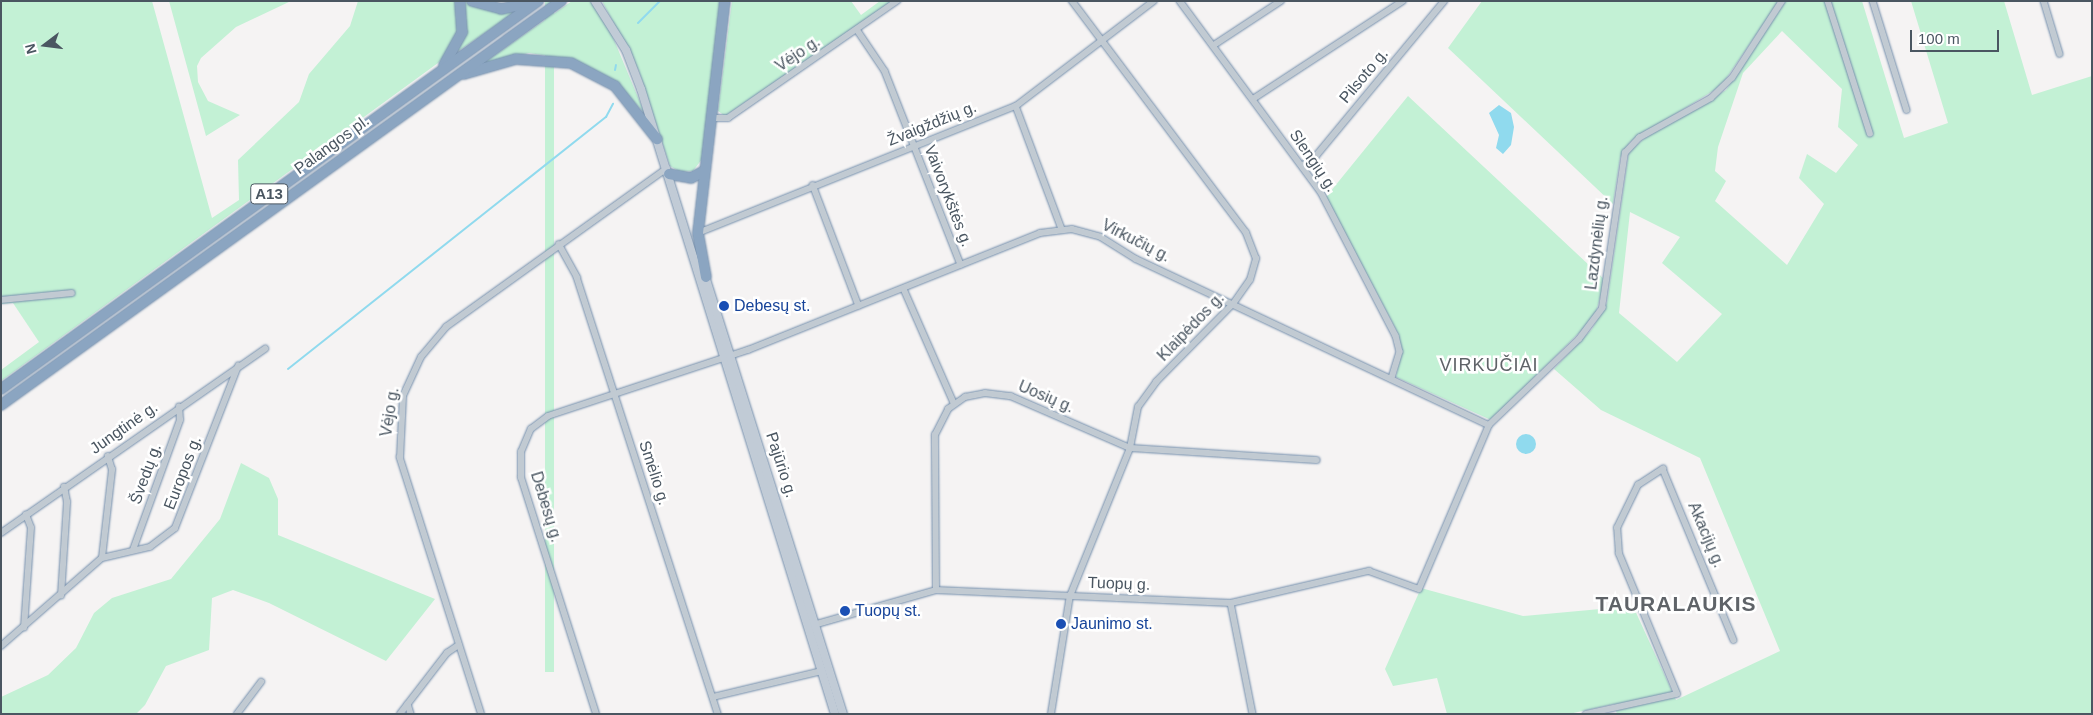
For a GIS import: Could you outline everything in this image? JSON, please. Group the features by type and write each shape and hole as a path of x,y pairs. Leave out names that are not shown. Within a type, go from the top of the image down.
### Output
{"highway":[{"path":"442,69 462,32 460,1"},
{"path":"472,1 501,9 534,1"},
{"name":"Palangos pl.","path":"2,388 538,1"},
{"name":"Palangos pl.","path":"1,405 451,78 561,1"},
{"path":"706,277 698,233 725,1"},
{"path":"451,78 516,59 571,64 615,86 657,139"},
{"path":"668,171 691,178 704,171"}],"main road":[{"name":"Pajūrio g.","path":"595,1 629,56 668,171 722,357 835,714"},
{"name":"Pajūrio g.","path":"685,228 706,277 732,355 817,624 843,714"}],"street":[{"name":"Vėjo g.","path":"711,118 728,118 858,31 897,1"},
{"name":"Klaipėdos g.","path":"1051,714 1070,596 1130,448 1143,397 1234,304 1255,269 1254,248 1072,1"},
{"name":"Žvaigždžių g.","path":"698,233 813,185 1016,106 1103,42 1154,1"},
{"name":"Slengių g.","path":"1180,1 1320,192 1396,336 1400,352 1392,379"},
{"path":"1214,45 1281,1"},
{"name":"Pilsoto g.","path":"1253,99 1403,1"},
{"name":"Pilsoto g.","path":"1302,165 1316,156 1444,1"},
{"name":"Lazdynėlių g.","path":"1419,589 1489,424 1574,345 1602,308 1625,153 1639,138 1711,98 1732,78 1782,1"},
{"path":"1828,1 1870,133"},
{"path":"1873,1 1906,110"},
{"path":"2044,1 2060,54"},
{"name":"Vaivorykštės g.","path":"858,31 884,71 961,265"},
{"path":"1016,106 1062,229"},
{"name":"Vėjo g.","path":"481,714 400,458 403,396 421,357 437,335 560,244 668,171"},
{"path":"813,185 859,306"},
{"name":"Virkučių g.","path":"732,355 904,289 1040,233 1062,229 1101,237 1136,259 1489,424"},
{"name":"Smėlio g.","path":"560,244 577,278 718,714"},
{"path":"904,289 954,403 937,430 933,449 936,590"},
{"path":"1,300 72,293"},
{"name":"Jungtinė g.","path":"1,532 178,407 265,349"},
{"name":"Debesų g.","path":"596,714 519,464 525,439 537,423 614,393 732,355"},
{"name":"Europos g.","path":"1,646 61,596 102,558 162,542 182,518 238,366"},
{"name":"Uosių g.","path":"954,403 978,394 1003,394 1130,448 1317,460"},
{"name":"Švedų g.","path":"133,550 180,420 178,407"},
{"path":"102,558 112,470 108,457"},
{"name":"Akacijų g.","path":"1586,714 1677,694 1619,554 1617,528 1638,485 1663,469 1734,640"},
{"path":"61,596 67,502 64,487"},
{"path":"24,628 31,528 26,515"},
{"name":"Tuopų g.","path":"817,624 936,590 1231,603 1369,571 1419,589"},
{"path":"1231,603 1253,714"},
{"path":"400,714 447,653 459,645"},
{"path":"713,697 822,670"},
{"path":"237,714 261,682"},
{"path":"408,704 411,714"}],"green space":[{"path":"1,1 152,1 212,218 239,200 238,160 299,102 309,74 350,26 358,1 458,1 460,28 446,55 438,63 1,381 1,370 39,342 13,303 1,304"},
{"path":"169,1 291,1 236,27 201,58 197,66 198,82 208,101 240,115 206,136"},
{"path":"463,1 491,11 517,11 457,52 465,30"},
{"path":"545,1 554,1 554,672 545,672"},
{"path":"572,1 590,1 609,28 645,114 618,84 575,60 529,53 484,63"},
{"path":"602,1 721,1 702,159 693,171 680,172 670,166 639,71"},
{"path":"732,1 851,1 861,15 880,1 893,1 725,116 718,111"},
{"path":"1482,1 1779,1 1721,86 1630,142 1620,158 1613,204 1448,48"},
{"path":"1786,1 1862,1 1904,138 1948,123 1911,1 2004,1 2032,95 2092,76 2092,714 1617,714 1614,704 1569,714 1447,714 1437,678 1393,686 1385,669 1421,588 1523,616 1633,606 1676,700 1780,651 1700,458 1601,410 1554,369 1592,329 1607,303 1629,152 1646,137 1726,90","holes":["1782,31 1842,89 1838,127 1858,145 1836,173 1807,154 1799,178 1824,204 1787,265 1715,201 1726,181 1715,171 1718,147 1743,73","1630,212 1680,237 1662,263 1722,314 1677,362 1619,313"]},
{"path":"1408,96 1605,280 1596,312 1586,326 1491,420 1396,377 1402,351 1398,333 1326,197"},
{"path":"241,463 269,478 278,499 278,535 435,599 386,661 269,603 233,590 212,598 209,650 166,666 145,705 136,714 1,714 1,697 48,675 76,648 94,613 112,598 171,579 220,519"}],"water":[{"path":"1499,105 1511,113 1514,127 1511,145 1503,154 1496,148 1499,135 1489,113"},
{"path":"1526,434 1533,437 1536,444 1533,451 1526,454 1519,451 1516,444 1519,437"}],"waterway":[{"path":"638,23 660,1"},
{"path":"615,70 616,65"},
{"path":"288,369 606,117 613,104"}],"place":[{"name":"Debesų st.","path":"724,306"},
{"name":"Tuopų st.","path":"845,611"},
{"name":"Jaunimo st.","path":"1061,624"}],"district":[{"name":"VIRKUČIAI","path":"1489,365"},
{"name":"TAURALAUKIS","path":"1676,604"}]}
